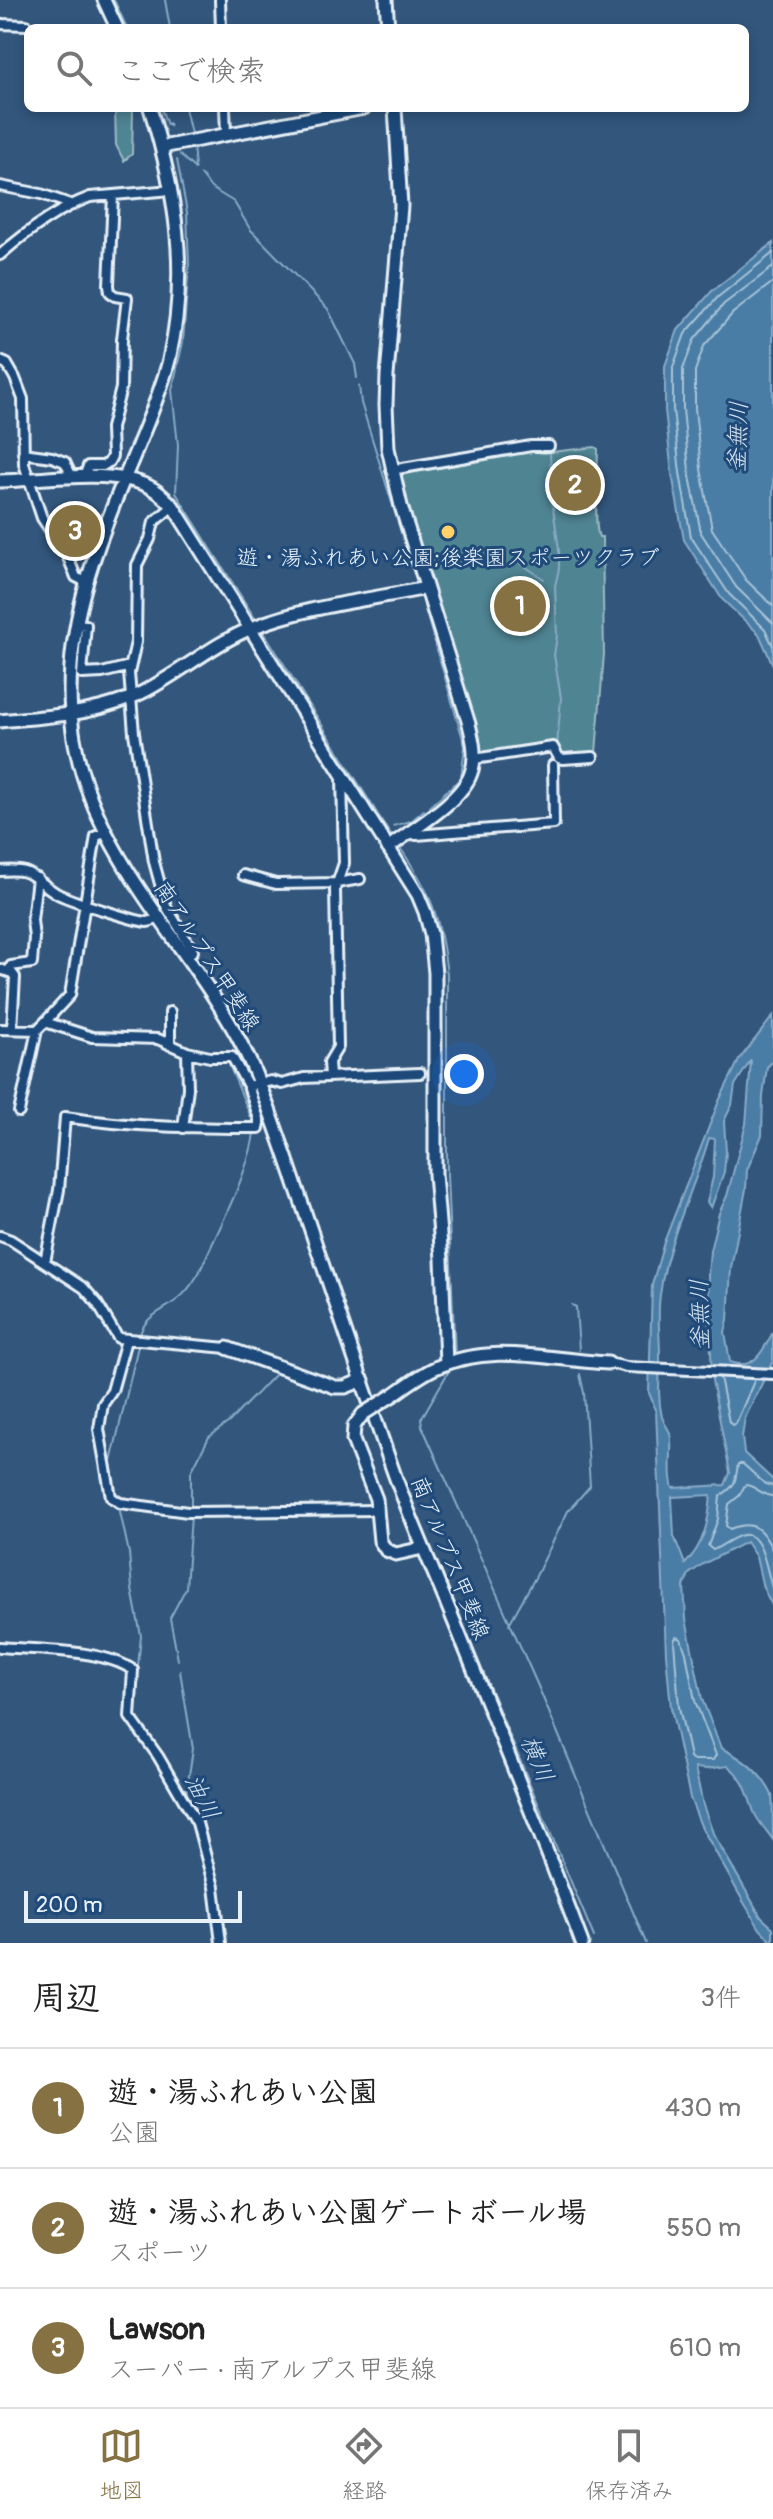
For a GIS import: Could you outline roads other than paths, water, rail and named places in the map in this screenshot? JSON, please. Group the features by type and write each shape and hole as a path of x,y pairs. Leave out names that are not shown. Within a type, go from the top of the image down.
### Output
{"street":[{"path":"104,0 115,24"},
{"path":"220,0 221,24"},
{"path":"386,0 388,24"},
{"path":"0,24 24,25"},
{"name":"南アルプス甲斐線","path":"151,112 172,190 180,264 175,327 158,396 86,582 76,624 71,659 71,713 82,774 114,850 223,1010 254,1085 423,1548 534,1817 582,1943"},
{"path":"225,112 226,134"},
{"path":"162,147 343,112"},
{"path":"388,848 454,798 465,786 474,759 469,724 391,470 386,405 401,206 395,112"},
{"path":"0,186 41,194 73,205"},
{"path":"0,255 73,205 90,197 172,190"},
{"path":"78,477 88,466 103,466 112,456 111,428 121,388 127,298 115,296 110,292 109,285 113,195"},
{"path":"0,361 7,364 23,399 24,464 42,518 67,555 76,577 86,582"},
{"path":"391,470 531,446 549,446"},
{"path":"23,453 65,462 78,477"},
{"path":"0,481 124,478 144,484 173,506 418,895 431,934 435,973 435,1174 446,1364"},
{"path":"173,506 154,522 150,539 137,565 136,642 130,666 134,733 154,862 166,906 193,951 185,956"},
{"path":"0,721 105,707 131,698 251,628 303,613 426,588"},
{"path":"76,624 86,625 82,674 130,666"},
{"path":"474,759 553,747 559,758 593,757"},
{"path":"408,832 416,835 554,824 553,765"},
{"path":"330,1076 329,1062 338,1047 337,883 344,863 342,772"},
{"path":"19,1112 37,1030 70,995 96,836 106,833"},
{"path":"0,871 21,869 57,893 85,904 149,922 160,918"},
{"path":"243,875 276,884 337,883 360,879"},
{"path":"12,1029 15,977 4,970 32,963 32,920 37,878"},
{"path":"170,1012 170,1045"},
{"path":"45,1022 92,1037 158,1039 187,1052 210,1057 232,1057 254,1085 259,1119 259,1128 183,1128 112,1124 65,1117 59,1190 45,1262"},
{"path":"0,1029 37,1030"},
{"path":"183,1128 188,1088 187,1052"},
{"path":"254,1085 330,1076 420,1073"},
{"path":"0,1236 84,1288 118,1338 227,1348 335,1387 345,1387 363,1380"},
{"path":"126,1340 112,1391 103,1404 99,1429 111,1497 120,1503 188,1512 378,1510"},
{"path":"423,1548 402,1554 386,1550 379,1535 373,1490 353,1440 354,1426 363,1414 420,1376 446,1364 483,1355 511,1353 627,1367 773,1374"},
{"path":"0,1647 86,1654 133,1670 130,1717 158,1756 197,1823 214,1887 221,1943"}],"water":[{"name":"釜無川","path":"773,243 773,665 759,634 722,599 684,540 665,410 665,366 678,330 712,291"},
{"path":"773,1016 773,1061 767,1067 762,1135 747,1170 731,1268 725,1332 730,1362 745,1364 757,1358 773,1332 773,1361 745,1418 742,1437 744,1453 773,1480 773,1607 763,1588 756,1557 746,1542 703,1564 689,1574 684,1586 686,1619 702,1699 721,1748 751,1767 772,1795 773,1840 756,1816 745,1787 734,1771 728,1766 695,1768 713,1833 761,1917 773,1928 773,1943 760,1929 743,1901 701,1826 690,1798 671,1708 656,1410 649,1393 652,1285 664,1242 719,1101 739,1060","holes":["751,1060 746,1124 727,1196 719,1213 708,1275 712,1380 730,1473 725,1485 673,1488 671,1438 662,1417 659,1394 660,1295 668,1254 709,1138 715,1139 713,1177 707,1202 711,1208 724,1172 724,1121 732,1105 735,1085","711,1495 704,1532 697,1549 685,1564 674,1536 672,1497"]}],"waterway":[{"path":"114,0 125,24"},
{"path":"165,0 169,24"},
{"path":"162,112 170,126"},
{"path":"186,112 192,138"},
{"path":"193,144 195,168"},
{"path":"180,155 195,169"},
{"path":"177,160 187,212 189,265 183,342 172,390 178,445 176,493 256,620"},
{"path":"201,175 211,188 234,202 250,229 328,309 355,364 357,378"},
{"path":"359,386 361,403 414,574"},
{"path":"550,451 552,500 559,550 554,655 561,698 557,746"},
{"path":"517,561 544,579"},
{"path":"424,606 465,746 461,778 430,806"},
{"path":"262,629 392,837"},
{"path":"393,826 411,821 424,810"},
{"path":"398,845 433,906 447,974 447,1175 455,1355"},
{"name":"油川","path":"230,1067 253,1122"},
{"name":"油川","path":"140,1335 146,1323 181,1296 199,1273 239,1185 254,1133"},
{"path":"572,1305 576,1307 579,1350"},
{"name":"油川","path":"115,1496 111,1462 138,1346"},
{"path":"450,1369 421,1419 422,1426 538,1686 646,1943"},
{"path":"191,1508 191,1472 209,1437 229,1422 277,1372"},
{"path":"509,1624 568,1511 590,1486 580,1374"},
{"name":"油川","path":"119,1507 141,1636 138,1666"},
{"path":"178,1660 170,1618 186,1588 191,1516"},
{"name":"横川","path":"450,1593 594,1937"},
{"path":"180,1671 193,1749 186,1795"},
{"name":"油川","path":"134,1712 149,1737"},
{"name":"油川","path":"178,1783 199,1819"},
{"name":"油川","path":"202,1825 218,1886 226,1943"}],"place":[{"name":"遊・湯ふれあい公園ゲートボール場","path":"575,485"},
{"name":"Lawson","path":"75,531"},
{"name":"遊・湯ふれあい公園;後楽園スポーツクラブ","path":"448,532"},
{"name":"遊・湯ふれあい公園","path":"520,606"}]}
